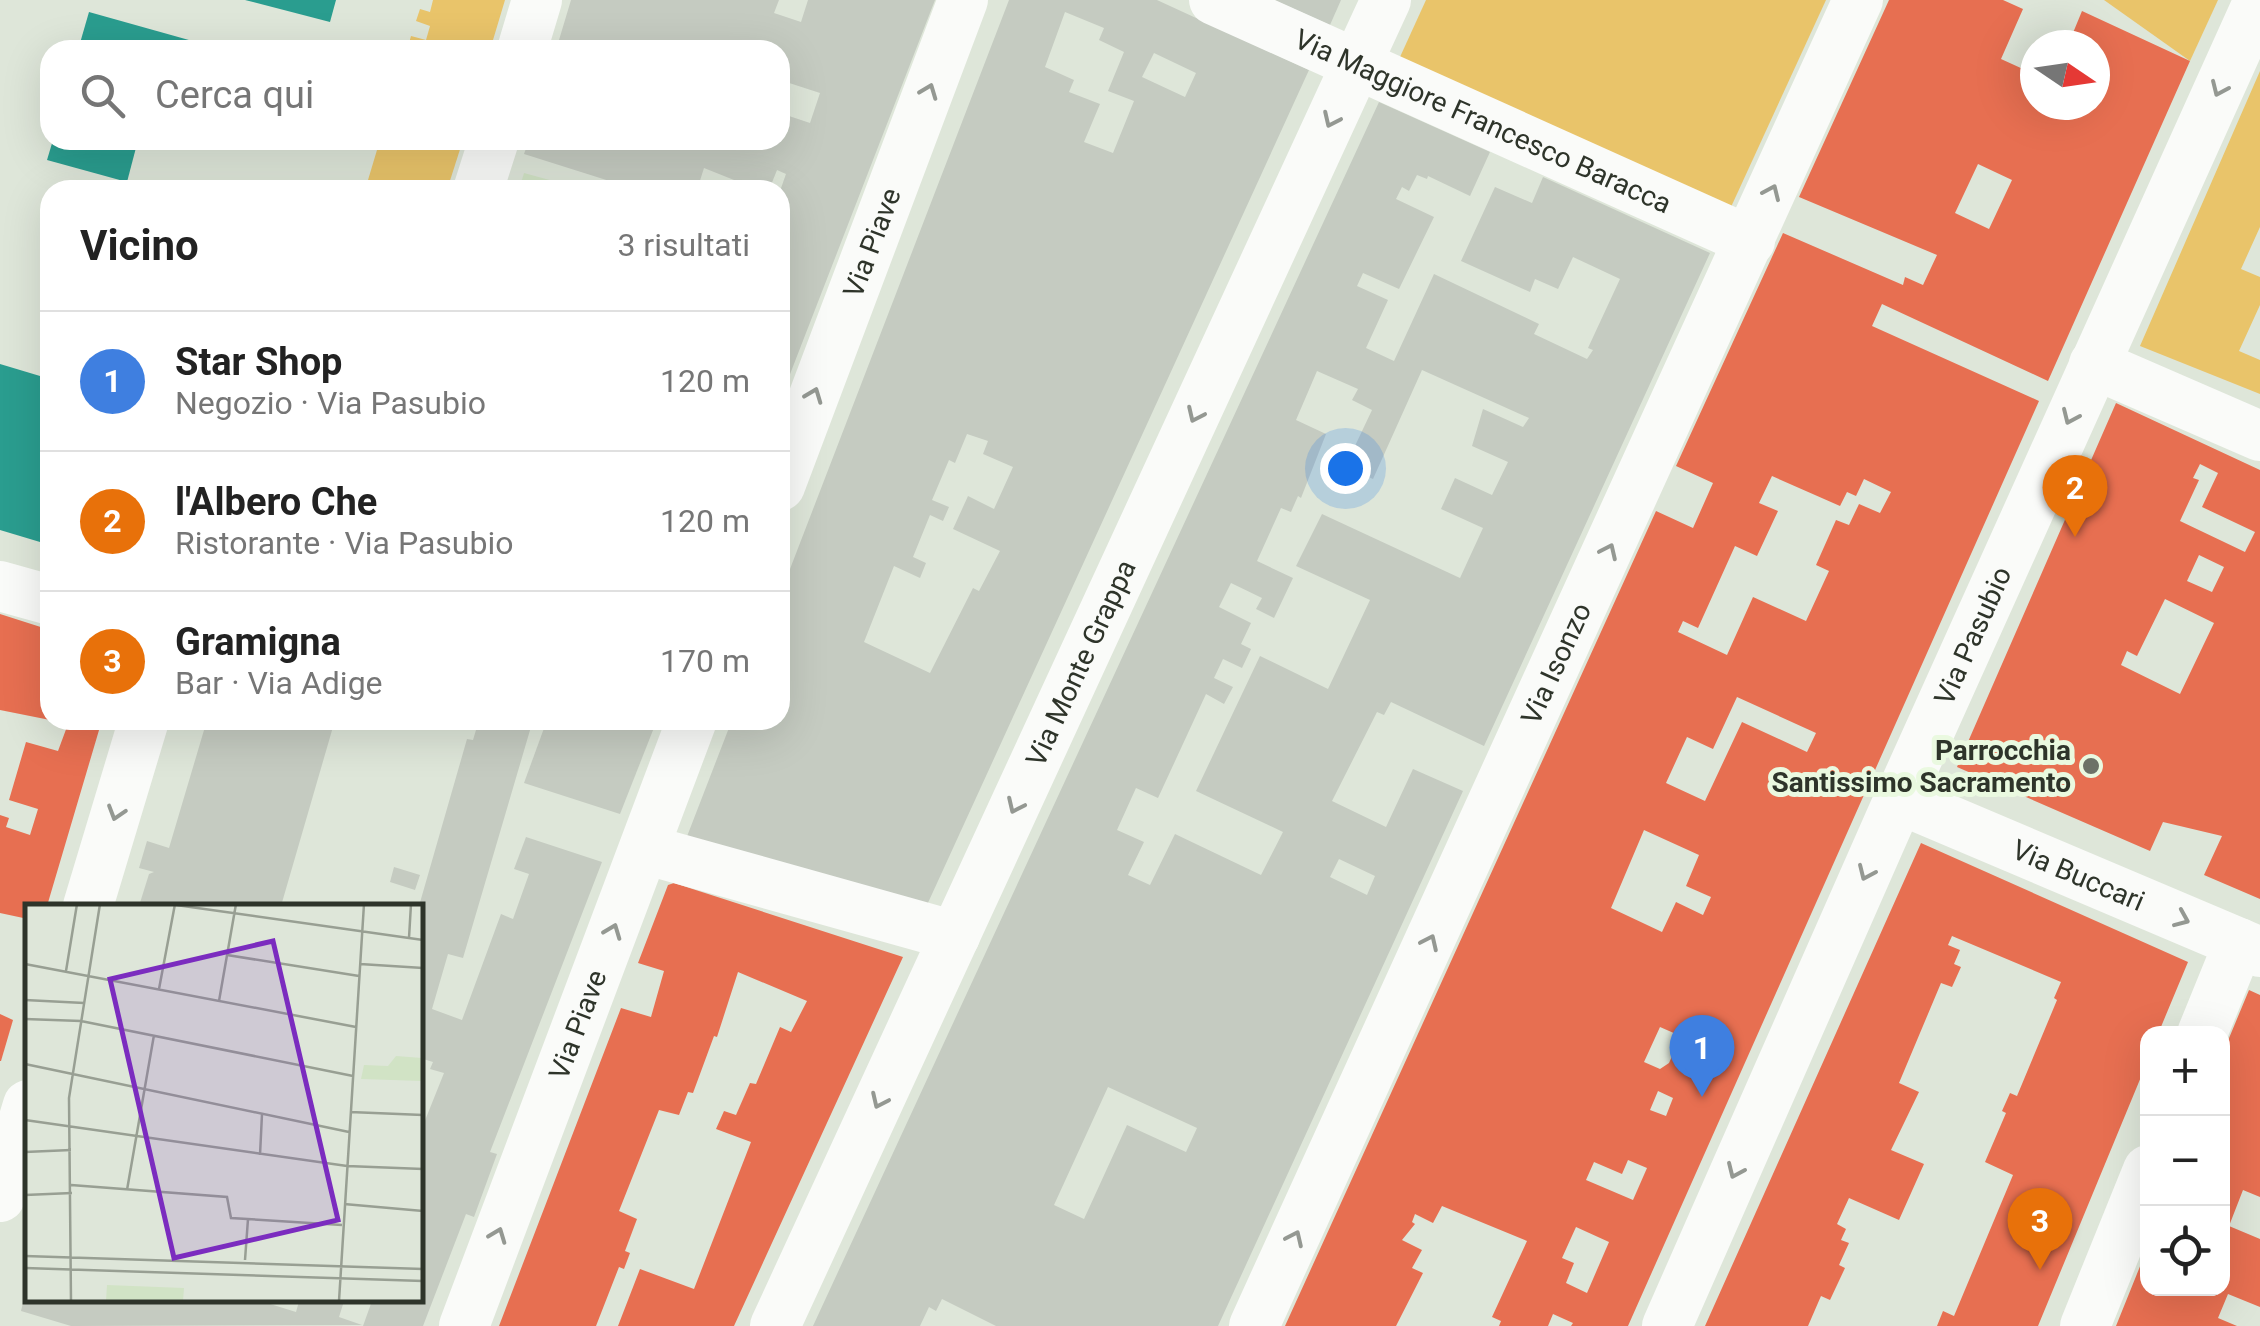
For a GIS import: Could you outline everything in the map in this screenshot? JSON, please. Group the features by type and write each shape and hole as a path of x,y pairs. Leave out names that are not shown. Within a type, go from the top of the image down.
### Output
{"street":[{"path":"525,40 537,0"},
{"name":"Via Piave","path":"790,459 963,0"},
{"name":"Via Maggiore Francesco Baracca","path":"1214,0 1750,241"},
{"name":"Via Monte Grappa","path":"775,1326 1386,0"},
{"name":"Via Isonzo","path":"1254,1326 1858,0"},
{"name":"Via Pasubio","path":"1667,1326 2259,0"},
{"path":"481,180 491,150"},
{"path":"2094,364 2260,436"},
{"path":"0,586 40,597"},
{"path":"89,904 141,730"},
{"name":"Via Piave","path":"464,1326 688,730"},
{"name":"Via Buccari","path":"1899,799 2249,948"},
{"path":"644,848 955,936"},
{"path":"2206,1026 2249,948"},
{"path":"0,1196 25,1115"},
{"path":"2085,1326 2140,1190"}],"green space":[{"path":"524,173 550,180 522,180"}],"building: Abitazioni":[{"path":"433,0 505,0 493,40 426,40 430,26 416,21 420,9 430,12"},
{"path":"1426,0 1826,0 1731,207 1400,57"},
{"path":"2104,0 2218,0 2190,61"},
{"path":"2260,71 2260,227 2241,269 2260,277 2260,305 2239,351 2260,360 2260,394 2140,346"},
{"path":"377,150 460,150 450,180 368,180"}],"building: Negozi":[{"path":"1889,0 2003,0 2023,9 2001,59 2020,68 2020,120 2110,120 2110,30 2074,30 2082,11 2190,61 2048,381 1882,304 1872,326 2039,401 1628,1326 1571,1326 1573,1323 1553,1314 1548,1326 1499,1326 1501,1321 1492,1317 1527,1241 1442,1206 1433,1223 1415,1214 1415,1224 1402,1240 1422,1250 1412,1268 1423,1273 1396,1326 1285,1326 1656,511 1693,528 1713,483 1676,466 1783,233 1903,285 1905,277 1923,285 1937,255 1799,197","holes":["1978,164 2012,180 1989,229 1955,213","1772,476 1840,506 1847,492 1856,496 1864,479 1891,492 1880,513 1859,504 1849,525 1836,520 1816,565 1829,571 1806,621 1753,597 1727,655 1678,632 1683,621 1698,628 1735,546 1757,556 1778,511 1759,503","1737,697 1816,733 1807,752 1742,722 1705,801 1666,783 1687,737 1713,749","1644,830 1699,855 1686,886 1711,897 1703,915 1676,902 1662,932 1611,908","1660,1027 1676,1034 1678,1043 1669,1063 1660,1069 1644,1062","1658,1091 1673,1098 1666,1116 1650,1110","1628,1160 1647,1168 1633,1200 1586,1180 1594,1162 1622,1174","1576,1227 1609,1242 1587,1293 1566,1283 1574,1263 1562,1258"]},
{"path":"2116,403 2260,470 2260,899 2204,875 2222,836 2163,822 2150,851 1957,767","holes":["2200,464 2218,473 2202,507 2255,532 2245,552 2180,521 2199,480 2193,478","2199,555 2224,567 2212,592 2187,581","2165,599 2214,623 2180,694 2121,665 2127,651 2137,656"]},
{"path":"0,614 40,627 40,718 0,710"},
{"path":"66,730 99,730 48,904 25,904 25,918 0,913 0,815 9,818 6,827 30,835 38,809 9,800 26,742 58,751"},
{"path":"1921,843 2188,962 2161,1026 2140,1026 2140,1079 2038,1326 1937,1326 1943,1311 1954,1316 2013,1175 1985,1162 2006,1113 2002,1111 2010,1093 2017,1096 2061,982 1952,936 1948,945 1960,950 1954,964 1961,967 1952,987 1941,983 1899,1083 1919,1092 1891,1150 1924,1164 1899,1220 1849,1198 1837,1224 1846,1229 1841,1240 1849,1243 1839,1265 1845,1268 1830,1300 1821,1296 1808,1326 1705,1326"},
{"path":"674,883 903,957 734,1326 618,1326 640,1269 694,1289 751,1142 716,1129 724,1111 736,1115 750,1083 756,1084 780,1027 791,1032 807,1001 738,972 693,1093 688,1092 679,1115 659,1110 619,1211 637,1219 625,1251 630,1253 624,1269 619,1267 596,1326 499,1326 621,1008 651,1017 664,971 638,963 668,885"},
{"path":"2249,990 2260,995 2260,1197 2243,1190 2230,1223 2230,1116 2230,1036"},
{"path":"0,1014 13,1020 1,1061 0,1061"},
{"path":"2230,1226 2260,1239 2260,1307 2230,1295"},
{"path":"2140,1266 2140,1296 2227,1296 2218,1318 2237,1326 2116,1326"}],"building: Scuole":[{"path":"245,0 336,0 330,22"},
{"path":"89,12 189,40 81,40"},
{"path":"50,150 135,150 128,180 47,160"},
{"path":"0,364 40,376 40,542 0,530"}],"building: Altro":[{"path":"571,0 779,0 774,13 801,22 808,0 935,0 790,374 790,180 784,180 786,174 777,170 773,180 734,180 704,168 700,180 606,180 524,154 525,150 790,150 790,116 810,123 820,93 790,83 790,40 559,40"},
{"path":"1009,0 1157,0 1309,70 927,905 686,839 728,730 790,730 790,569","holes":["1065,12 1104,28 1099,40 1124,52 1108,91 1134,101 1113,153 1084,142 1100,104 1069,92 1074,80 1045,67","1154,53 1196,73 1185,97 1142,77","967,434 988,441 983,454 1013,467 994,509 968,496 953,529 1000,551 979,591 973,588 930,673 864,642 894,566 920,578 926,563 913,557 930,515 943,521 949,507 932,500 949,460 955,463"]},
{"path":"1274,0 1341,0 1330,25"},
{"path":"1379,102 1490,152 1470,196 1428,176 1427,179 1417,175 1409,191 1402,187 1396,199 1434,217 1399,289 1363,273 1357,286 1388,300 1366,348 1394,361 1434,274 1539,324 1534,334 1587,359 1593,350 1588,348 1620,279 1573,257 1558,289 1535,279 1530,292 1461,261 1495,187 1532,203 1543,177 1710,253 1484,746 1391,702 1384,715 1377,712 1332,801 1386,827 1413,769 1463,791 1218,1326 996,1326 942,1299 936,1311 929,1307 920,1326 813,1326","holes":["1422,370 1529,418 1523,427 1483,409 1472,446 1508,462 1492,495 1455,478 1441,509 1483,528 1460,578 1322,514 1296,566 1370,600 1328,689 1260,656 1196,791 1283,832 1261,875 1175,834 1150,885 1128,875 1144,842 1117,830 1136,788 1158,798 1206,694 1224,704 1233,687 1214,678 1223,659 1242,668 1251,649 1241,644 1251,623 1219,607 1231,583 1262,598 1256,609 1274,618 1293,578 1257,561 1281,508 1291,512 1298,496 1301,498 1326,434 1296,420 1317,371 1358,389 1352,400 1372,410 1345,467 1373,479","1339,859 1375,876 1367,895 1330,877","1108,1087 1197,1128 1186,1152 1127,1125 1084,1219 1054,1205"]},
{"path":"204,730 332,730 282,904 140,904 149,874 154,872 139,868 147,841 169,848"},
{"path":"476,730 530,730 463,958 448,954 432,1009 462,1020 501,914 513,919 529,874 514,869 526,837 602,862 490,1152 497,1154 474,1217 466,1214 423,1326 363,1326 372,1301 422,1301 422,1128 444,1073 430,1069 433,1062 422,1059 420,904 467,739 473,740"},
{"path":"543,730 653,730 620,814 524,783"},
{"path":"394,867 420,875 415,890 390,882"},
{"path":"25,1294 25,1301 261,1301 296,1312 299,1301 344,1301 339,1317 362,1325 71,1326 21,1311"}],"place":[{"name":"l'Albero Che","path":"2075,537"},
{"name":"Parrocchia Santissimo Sacramento","path":"2091,766"},
{"name":"Star Shop","path":"1702,1097"},
{"name":"Gramigna","path":"2040,1270"}]}
